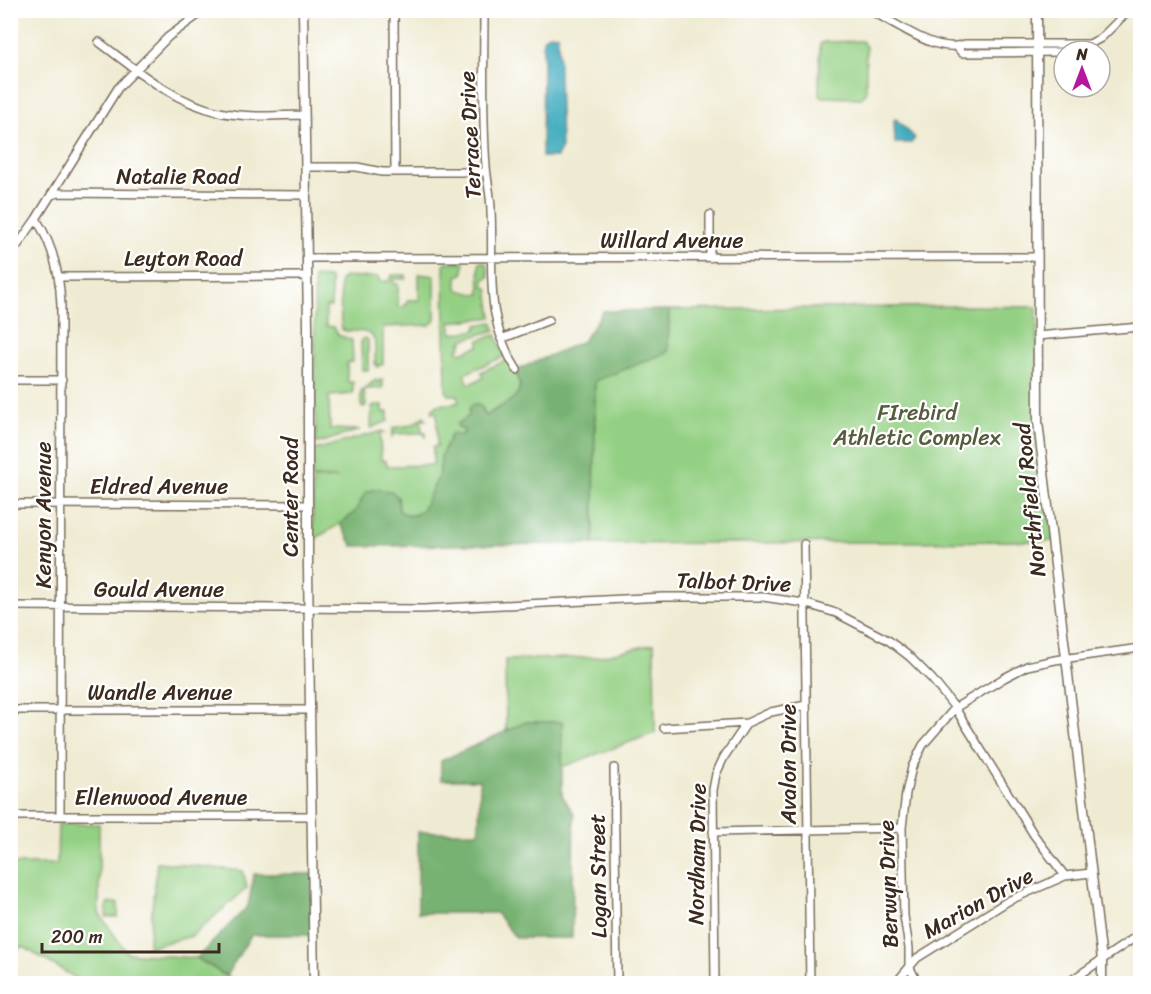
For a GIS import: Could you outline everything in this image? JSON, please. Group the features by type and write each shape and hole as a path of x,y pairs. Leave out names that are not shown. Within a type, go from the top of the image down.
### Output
{"main road":[{"name":"Center Road","path":"303,10 307,258 308,607 315,984"},
{"name":"Northfield Road","path":"1037,10 1038,422 1102,960 1102,984"}],"street":[{"path":"10,256 36,219 114,94 175,30 205,10"},
{"path":"394,10 395,172"},
{"name":"Terrace Drive","path":"484,10 486,172 491,211 493,304 495,322 501,339 517,370"},
{"path":"868,10 945,47 965,44 1052,51"},
{"path":"1099,39 1129,10"},
{"path":"99,42 136,70 180,98 211,110 250,116 303,115"},
{"path":"1037,49 1052,48"},
{"path":"306,167 357,167 382,172 486,172"},
{"name":"Natalie Road","path":"51,195 65,193 305,195"},
{"path":"710,215 710,258"},
{"name":"Kenyon Avenue","path":"36,219 49,242 58,277 61,305 60,816"},
{"name":"Willard Avenue","path":"307,258 1037,257"},
{"name":"Leyton Road","path":"58,277 307,276"},
{"path":"501,339 549,320"},
{"path":"1037,336 1140,327"},
{"path":"10,380 62,380"},
{"name":"Eldred Avenue","path":"10,504 307,505"},
{"name":"Avalon Drive","path":"804,544 810,984"},
{"name":"Talbot Drive","path":"308,607 424,609 663,597 763,597 804,603 843,616 888,640 910,657 932,679 955,708 1034,835 1065,876"},
{"name":"Gould Avenue","path":"10,606 308,607"},
{"name":"Berwyn Drive","path":"918,984 909,966 904,916 902,828 912,767 923,745 955,708 1027,666 1140,648"},
{"path":"664,728 747,723 771,712 806,705"},
{"name":"Wandle Avenue","path":"10,710 310,710"},
{"name":"Nordham Drive","path":"715,983 713,790 716,774 724,757 747,723"},
{"path":"725,725 731,730 734,742"},
{"name":"Logan Street","path":"614,768 617,983"},
{"name":"Ellenwood Avenue","path":"10,816 311,816"},
{"path":"713,832 902,828"},
{"name":"Marion Drive","path":"895,984 917,958 1008,901 1065,876 1091,873"},
{"path":"1066,984 1140,934"},
{"path":"498,984 715,983"}],"green space":[{"path":"862,41 866,47 866,94 861,98 821,97 819,93 820,44"},
{"path":"446,262 464,262 463,274 457,276 457,289 459,290 480,294 479,262 487,265 489,277 484,279 484,287 488,288 492,317 450,322 452,334 476,330 477,325 492,322 495,330 462,340 458,351 461,353 479,346 479,340 496,335 505,356 464,374 469,384 483,378 481,372 507,360 518,379 517,395 487,416 483,408 461,421 464,433 444,450 441,456 440,473 423,509 417,514 409,516 399,511 398,497 354,513 313,540 313,479 338,478 312,478 314,450 382,431 385,433 380,434 381,460 386,461 387,466 433,465 433,447 437,446 437,413 432,412 433,409 438,405 458,403 458,395 449,395 446,391 444,266"},
{"path":"419,274 435,276 435,320 430,325 383,327 383,364 377,367 372,336 369,333 341,329 340,280 345,277 379,277 379,281 389,281 392,275 406,275 406,279 393,279 394,284 398,284 398,307 403,308 407,305 407,300 419,300"},
{"path":"314,277 331,280 331,307 326,307 326,326 334,327 338,335 352,340 353,362 347,363 347,380 353,382 353,394 329,396 330,429 360,430 319,443 316,443"},
{"name":"FIrebird Athletic Complex","path":"1037,307 1038,422 1053,541 594,544 595,381 668,352 669,310"},
{"path":"669,310 668,352 595,381 594,544 353,546 340,524 354,513 366,492 379,488 391,491 398,497 399,511 409,516 417,514 423,509 440,473 441,456 452,433 459,436 464,433 464,430 457,424 469,416 469,409 472,405 480,405 487,416 512,400 519,391 520,385 517,370 583,341 603,311"},
{"path":"364,338 368,340 368,370 362,370 361,340"},
{"path":"375,380 379,382 383,380 383,388 364,391 366,405 363,408 361,392"},
{"path":"383,405 383,412 388,412 388,421 371,428 372,407"},
{"path":"424,416 426,420 421,420 422,432 426,432 426,438 422,433 393,434 392,438 393,428 412,425"},
{"path":"654,644 655,733 562,767 562,722 526,722 506,731 505,660 596,657"},
{"path":"526,722 562,722 562,795 574,814 572,938 516,938 496,913 418,913 418,832 479,832 480,780 441,780 441,761"},
{"path":"58,824 99,824 99,913 127,953 197,958 231,979 274,983 84,983 22,946 11,956 11,864 57,864"},
{"path":"157,862 243,871 247,888 192,936 148,947"},
{"path":"254,874 312,874 314,935 251,935 226,976 197,958 248,906"},
{"path":"107,903 118,903 118,917 106,917"}],"water":[{"path":"549,34 558,35 561,149 557,157 542,157 543,39"},
{"path":"896,119 915,138 911,143 895,143 894,120"}]}
